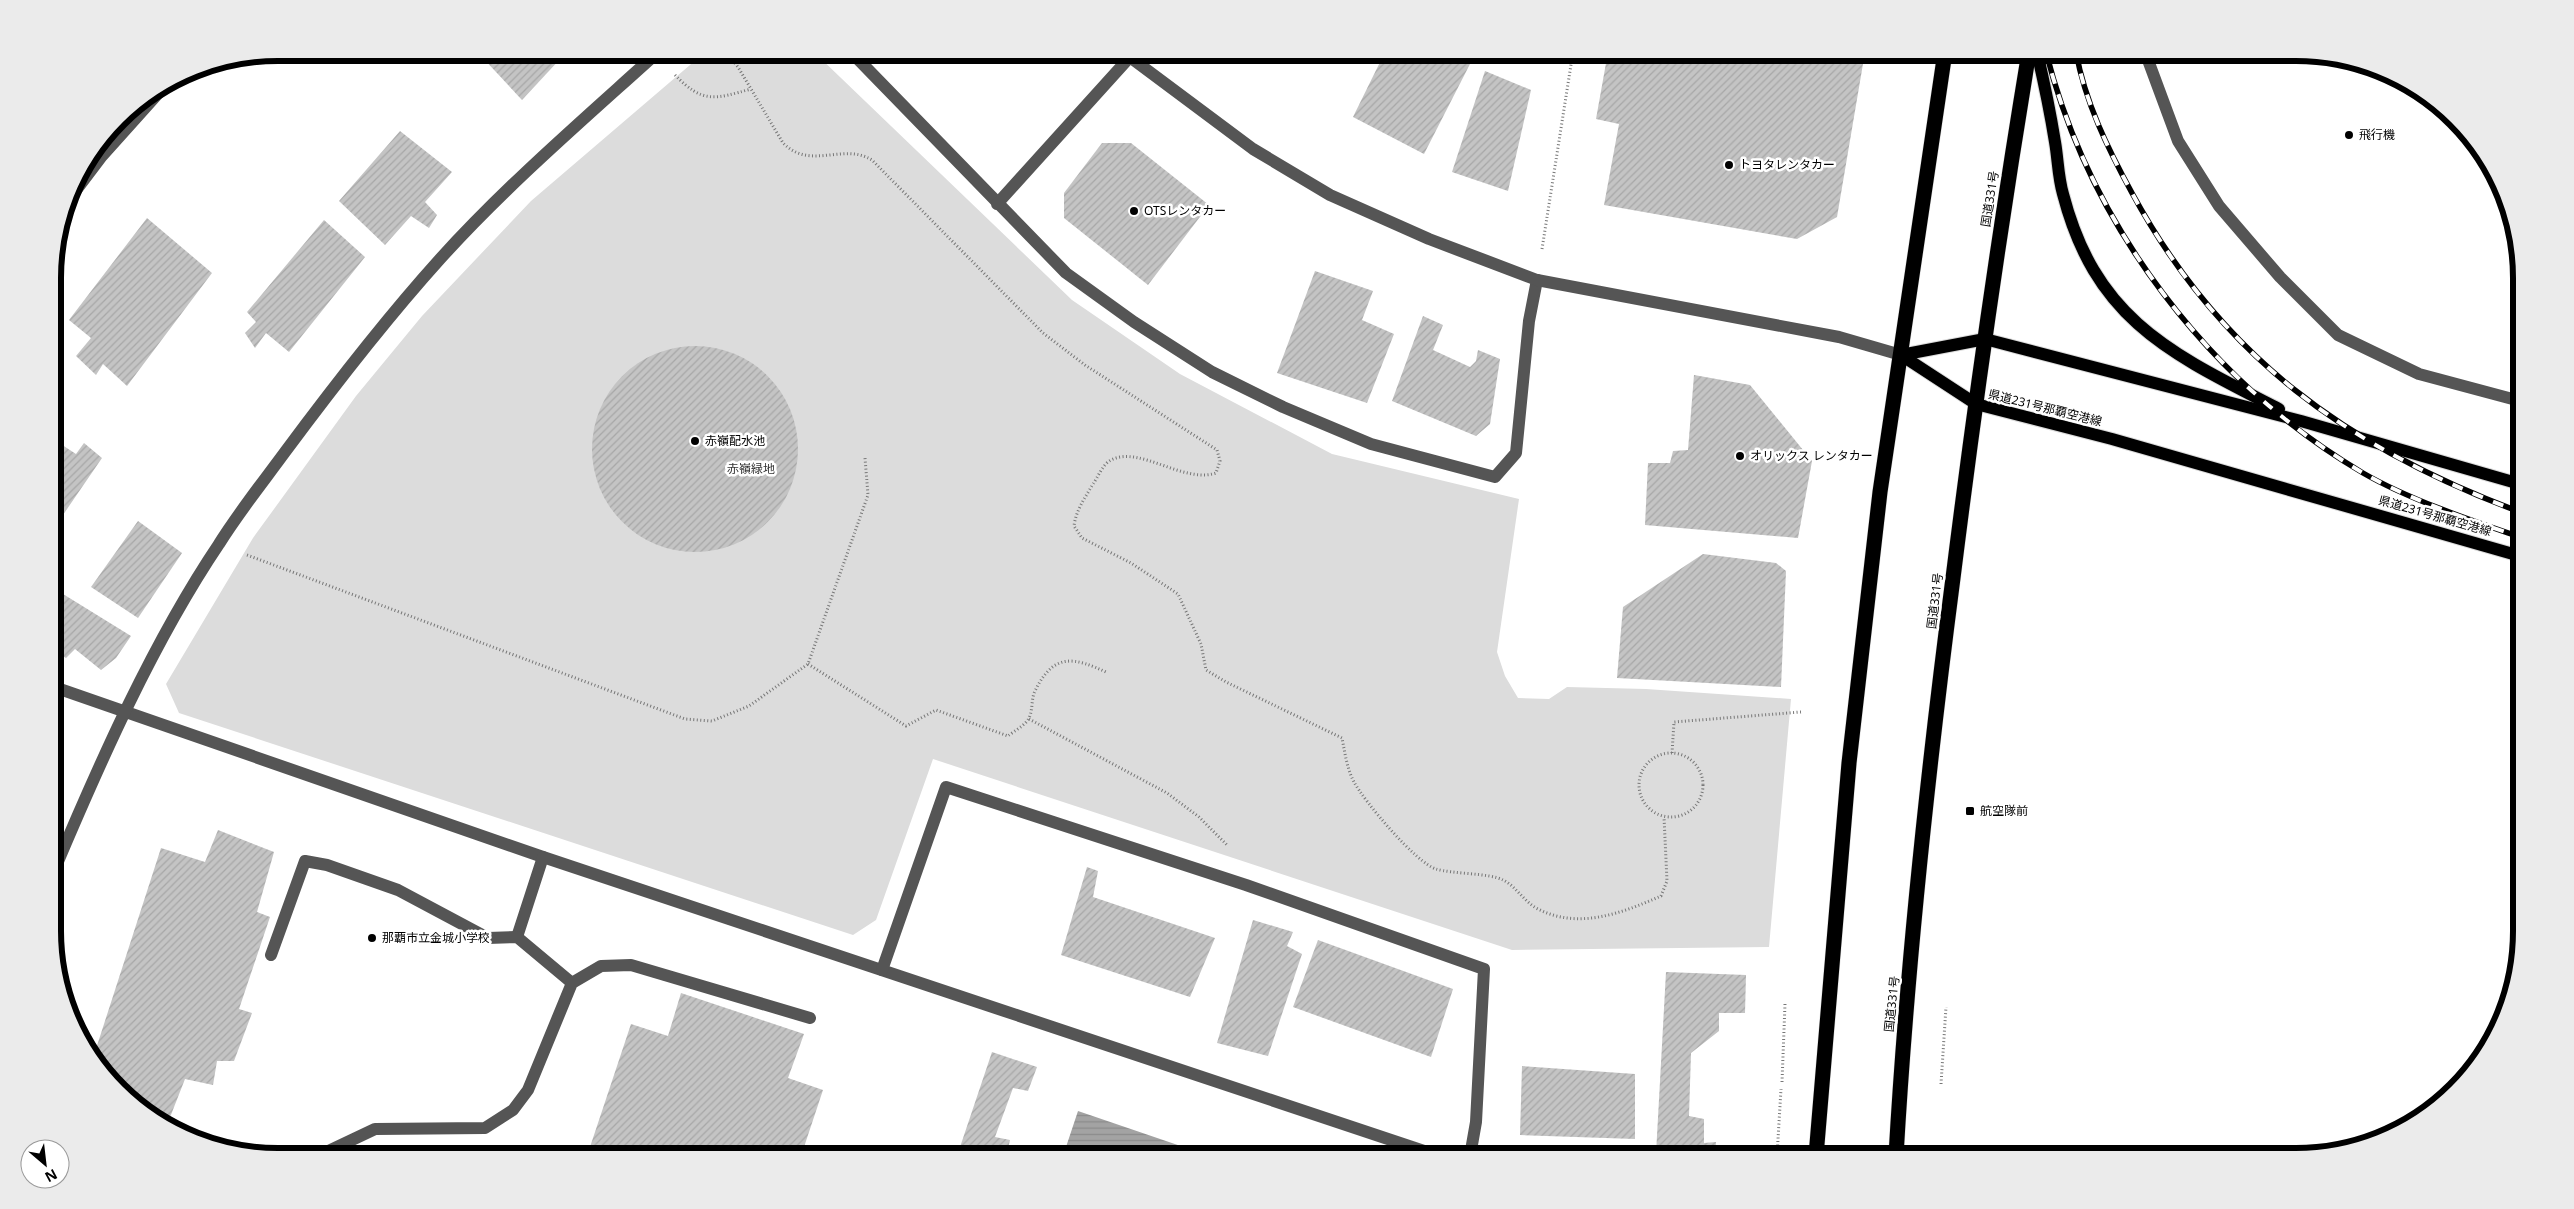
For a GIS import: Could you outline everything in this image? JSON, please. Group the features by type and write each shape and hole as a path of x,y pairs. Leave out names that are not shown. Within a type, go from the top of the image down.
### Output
{"highway":[{"path":"1817,1148 1849,763 1881,484 1944,61"},
{"name":"国道331号","path":"1896,1148 1902,1049 1930,769 1996,255 2028,61"}],"main road":[{"path":"2039,61 2048,95 2062,192 2074,232 2099,280 2141,328 2168,349 2301,421"},
{"path":"1901,355 1985,340 2301,421 2513,482"},
{"name":"県道231号那覇空港線","path":"1901,355 1976,404 2140,447 2513,554"}],"street":[{"path":"61,855 88,791 182,604 218,544 313,415 374,336 441,258 518,181 648,61"},
{"path":"860,61 1066,273 1134,322 1212,372 1283,407 1371,444 1495,477 1516,453 1529,321 1537,280"},
{"path":"997,204 1121,61"},
{"path":"1134,61 1253,149 1330,196 1429,239 1537,280 1839,337 1901,355"},
{"path":"2147,61 2178,141 2219,206 2280,276 2338,335 2419,374 2513,399"},
{"path":"87,176 102,156 150,103"},
{"path":"61,689 543,856 1415,1148"},
{"path":"882,970 946,787 1246,885 1484,969 1476,1122 1471,1148"},
{"path":"517,937 543,856"},
{"path":"271,955 305,861 327,866 398,890 488,938 517,937 572,983"},
{"path":"335,1148 375,1129 485,1128 513,1110 528,1090 572,983 601,966 631,965 810,1018"}],"path":[{"path":"663,61 695,94 709,97 726,96 751,89"},
{"path":"732,61 783,143 793,153 806,156 861,154 872,160 1043,332 1085,365 1217,450 1220,461 1216,473 1208,476 1196,475 1129,456 1112,460 1104,466 1076,513 1074,526 1082,538 1131,563 1178,594 1201,644 1206,670 1226,682 1342,738 1352,780 1363,797 1420,860 1435,869 1503,879 1538,909 1561,917 1591,920 1632,908 1661,896 1667,881 1664,817"},
{"path":"1537,280 1572,61"},
{"path":"218,544 685,719 712,721 749,706 808,664 868,495 865,458"},
{"path":"808,664 906,726 936,710 1008,736 1029,719 1034,692 1050,669 1067,660 1083,661 1108,674"},
{"path":"1672,753 1674,722 1802,712"},
{"path":"1029,719 1166,793 1199,817 1242,862 1246,885"},
{"path":"1672,753 1692,761 1702,779 1702,789 1700,799 1685,814 1664,817 1646,807 1640,797 1640,776 1644,766 1652,759 1672,753"},
{"path":"1782,1082 1784,1004"},
{"path":"1941,1084 1946,1007"},
{"path":"1777,1148 1781,1089"}],"green space":[{"name":"赤嶺緑地","path":"695,61 823,61 1072,300 1180,374 1332,454 1519,499 1497,652 1505,676 1518,698 1549,699 1567,687 1646,689 1791,699 1769,947 1512,950 933,759 876,920 853,935 179,713 166,684 253,538 356,396 422,316 531,201"}],"shaded area":[{"path":"1078,1111 1187,1148 1066,1148"}],"building":[{"path":"486,61 558,61 522,100"},
{"path":"1381,61 1465,61 1470,64 1424,154 1353,117"},
{"name":"トヨタレンタカー","path":"1606,61 1863,61 1837,217 1797,239 1604,205 1619,124 1596,119"},
{"path":"1485,71 1531,90 1508,191 1452,172"},
{"path":"400,131 452,172 425,202 437,215 429,228 411,216 385,245 339,201"},
{"name":"OTSレンタカー","path":"1102,143 1131,143 1209,205 1148,285 1064,218 1064,193"},
{"path":"147,218 212,273 127,386 103,364 96,375 76,356 91,338 69,320"},
{"path":"324,220 365,257 289,352 266,333 255,348 245,333 256,322 247,312"},
{"path":"1315,271 1373,291 1362,320 1394,334 1367,403 1277,373"},
{"path":"1423,316 1443,325 1433,350 1470,367 1476,361 1478,350 1500,359 1490,424 1476,436 1392,401"},
{"name":"赤嶺配水池","path":"695,346 715,348 734,354 743,358 768,376 786,401 790,410 796,429 798,449 796,469 790,488 786,497 768,522 743,540 734,544 715,550 695,552 675,550 656,544 647,540 622,522 604,497 600,488 594,469 592,449 594,429 600,410 604,401 622,376 647,358 656,354 675,348"},
{"name":"オリックス レンタカー","path":"1694,375 1750,385 1812,461 1798,538 1645,525 1648,463 1670,463 1673,451 1688,450"},
{"path":"84,443 102,458 61,518 61,444 76,454"},
{"path":"138,521 182,553 138,618 91,587"},
{"path":"1703,554 1776,563 1786,571 1781,687 1617,678 1623,607"},
{"path":"63,594 131,636 116,658 101,670 75,649 66,658 61,655 61,597"},
{"path":"61,768 64,769 61,778"},
{"path":"218,830 274,852 257,912 270,917 239,1009 252,1013 234,1061 217,1061 213,1085 185,1079 169,1119 135,1094 115,1074 96,1048 161,848 205,862"},
{"path":"1087,867 1098,871 1093,897 1215,938 1190,997 1061,955"},
{"path":"1253,920 1293,932 1287,946 1302,954 1268,1056 1217,1043"},
{"path":"1318,940 1453,989 1431,1057 1293,1007"},
{"path":"1666,972 1746,975 1745,1013 1719,1013 1719,1031 1691,1053 1689,1116 1704,1119 1704,1143 1716,1142 1716,1148 1656,1148"},
{"path":"681,993 804,1034 788,1078 823,1090 804,1148 590,1148 631,1024 668,1036"},
{"path":"992,1052 1037,1067 1028,1091 1013,1088 995,1137 1010,1140 1008,1148 960,1148"},
{"path":"1522,1066 1635,1074 1635,1139 1520,1135"}],"railway":[{"path":"2049,61 2066,116 2092,178 2125,238 2163,294 2207,346 2255,393 2307,436 2363,473 2399,492 2513,535"},
{"path":"2078,61 2085,89 2098,125 2132,193 2167,251 2206,303 2249,349 2295,390 2345,426 2399,458 2458,487 2513,509"}],"place":[{"name":"飛行機","path":"2349,135"},
{"name":"トヨタレンタカー","path":"1729,165"},
{"name":"OTSレンタカー","path":"1134,211"},
{"name":"赤嶺配水池","path":"695,441"},
{"name":"オリックス レンタカー","path":"1740,456"},
{"name":"航空隊前","path":"1970,811"},
{"name":"那覇市立金城小学校","path":"372,938"}]}
